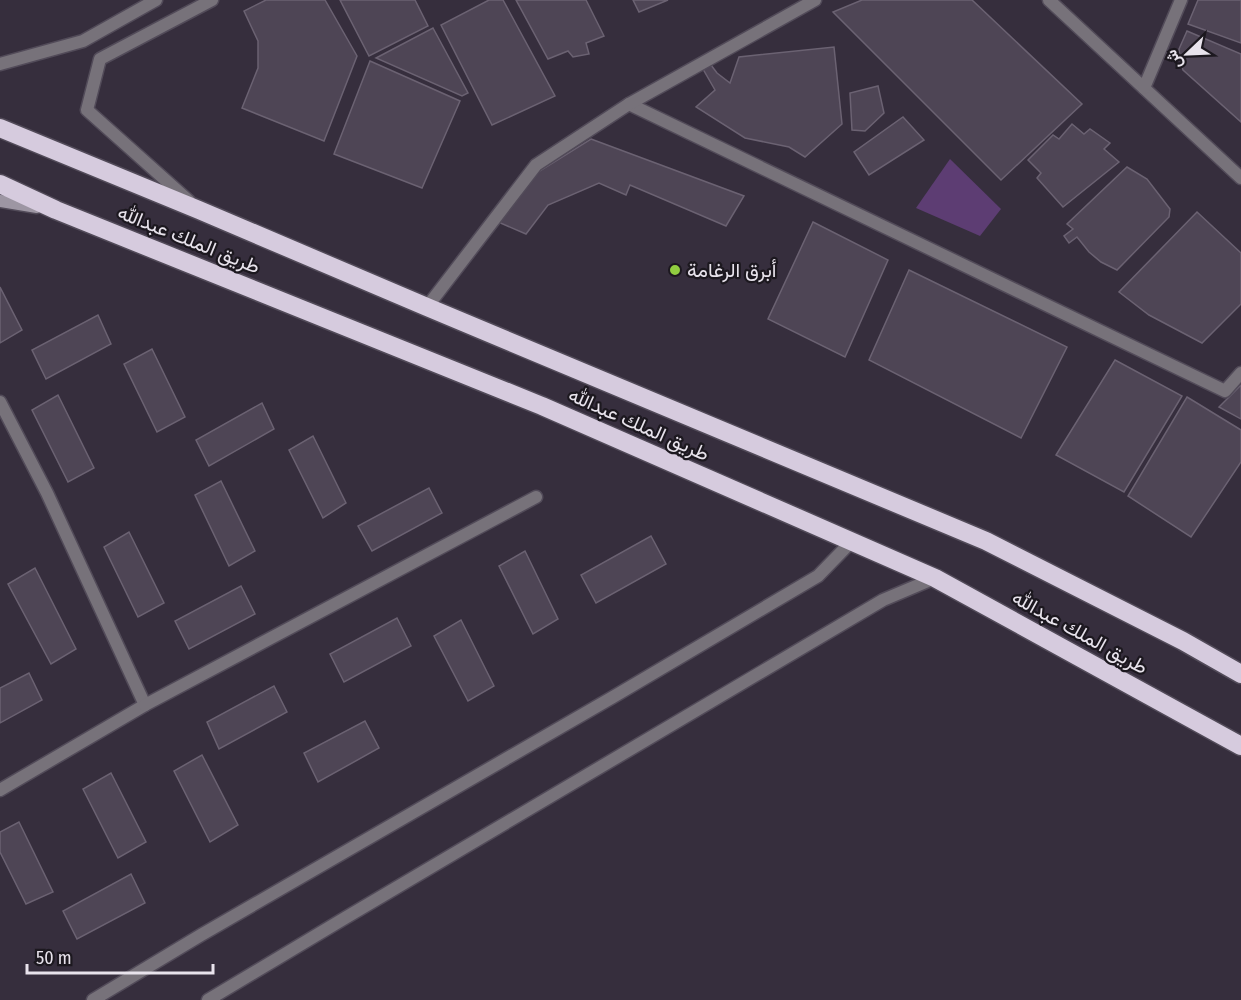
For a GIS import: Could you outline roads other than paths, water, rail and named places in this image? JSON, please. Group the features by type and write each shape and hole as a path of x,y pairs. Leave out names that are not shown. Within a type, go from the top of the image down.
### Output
{"highway":[{"name":"طريق الملك عبدالله","path":"0,128 986,541 1183,641 1241,674"},
{"name":"طريق الملك عبدالله","path":"0,184 56,210 542,406 935,578 1241,746"}],"main road":[{"path":"0,201 56,210"}],"street":[{"path":"0,64 83,41 156,0"},
{"path":"199,210 87,110 100,59 212,0"},
{"path":"427,307 536,165 628,104 815,0"},
{"path":"1049,0 1241,178"},
{"path":"1144,88 1181,0"},
{"path":"628,104 1225,390 1241,373"},
{"path":"0,402 47,493 145,705"},
{"path":"0,790 145,705 536,497"},
{"path":"93,1000 818,576 852,542"},
{"path":"208,1000 883,600 935,578"}],"place":[{"name":"أبرق الرغامة","path":"675,270"}]}
